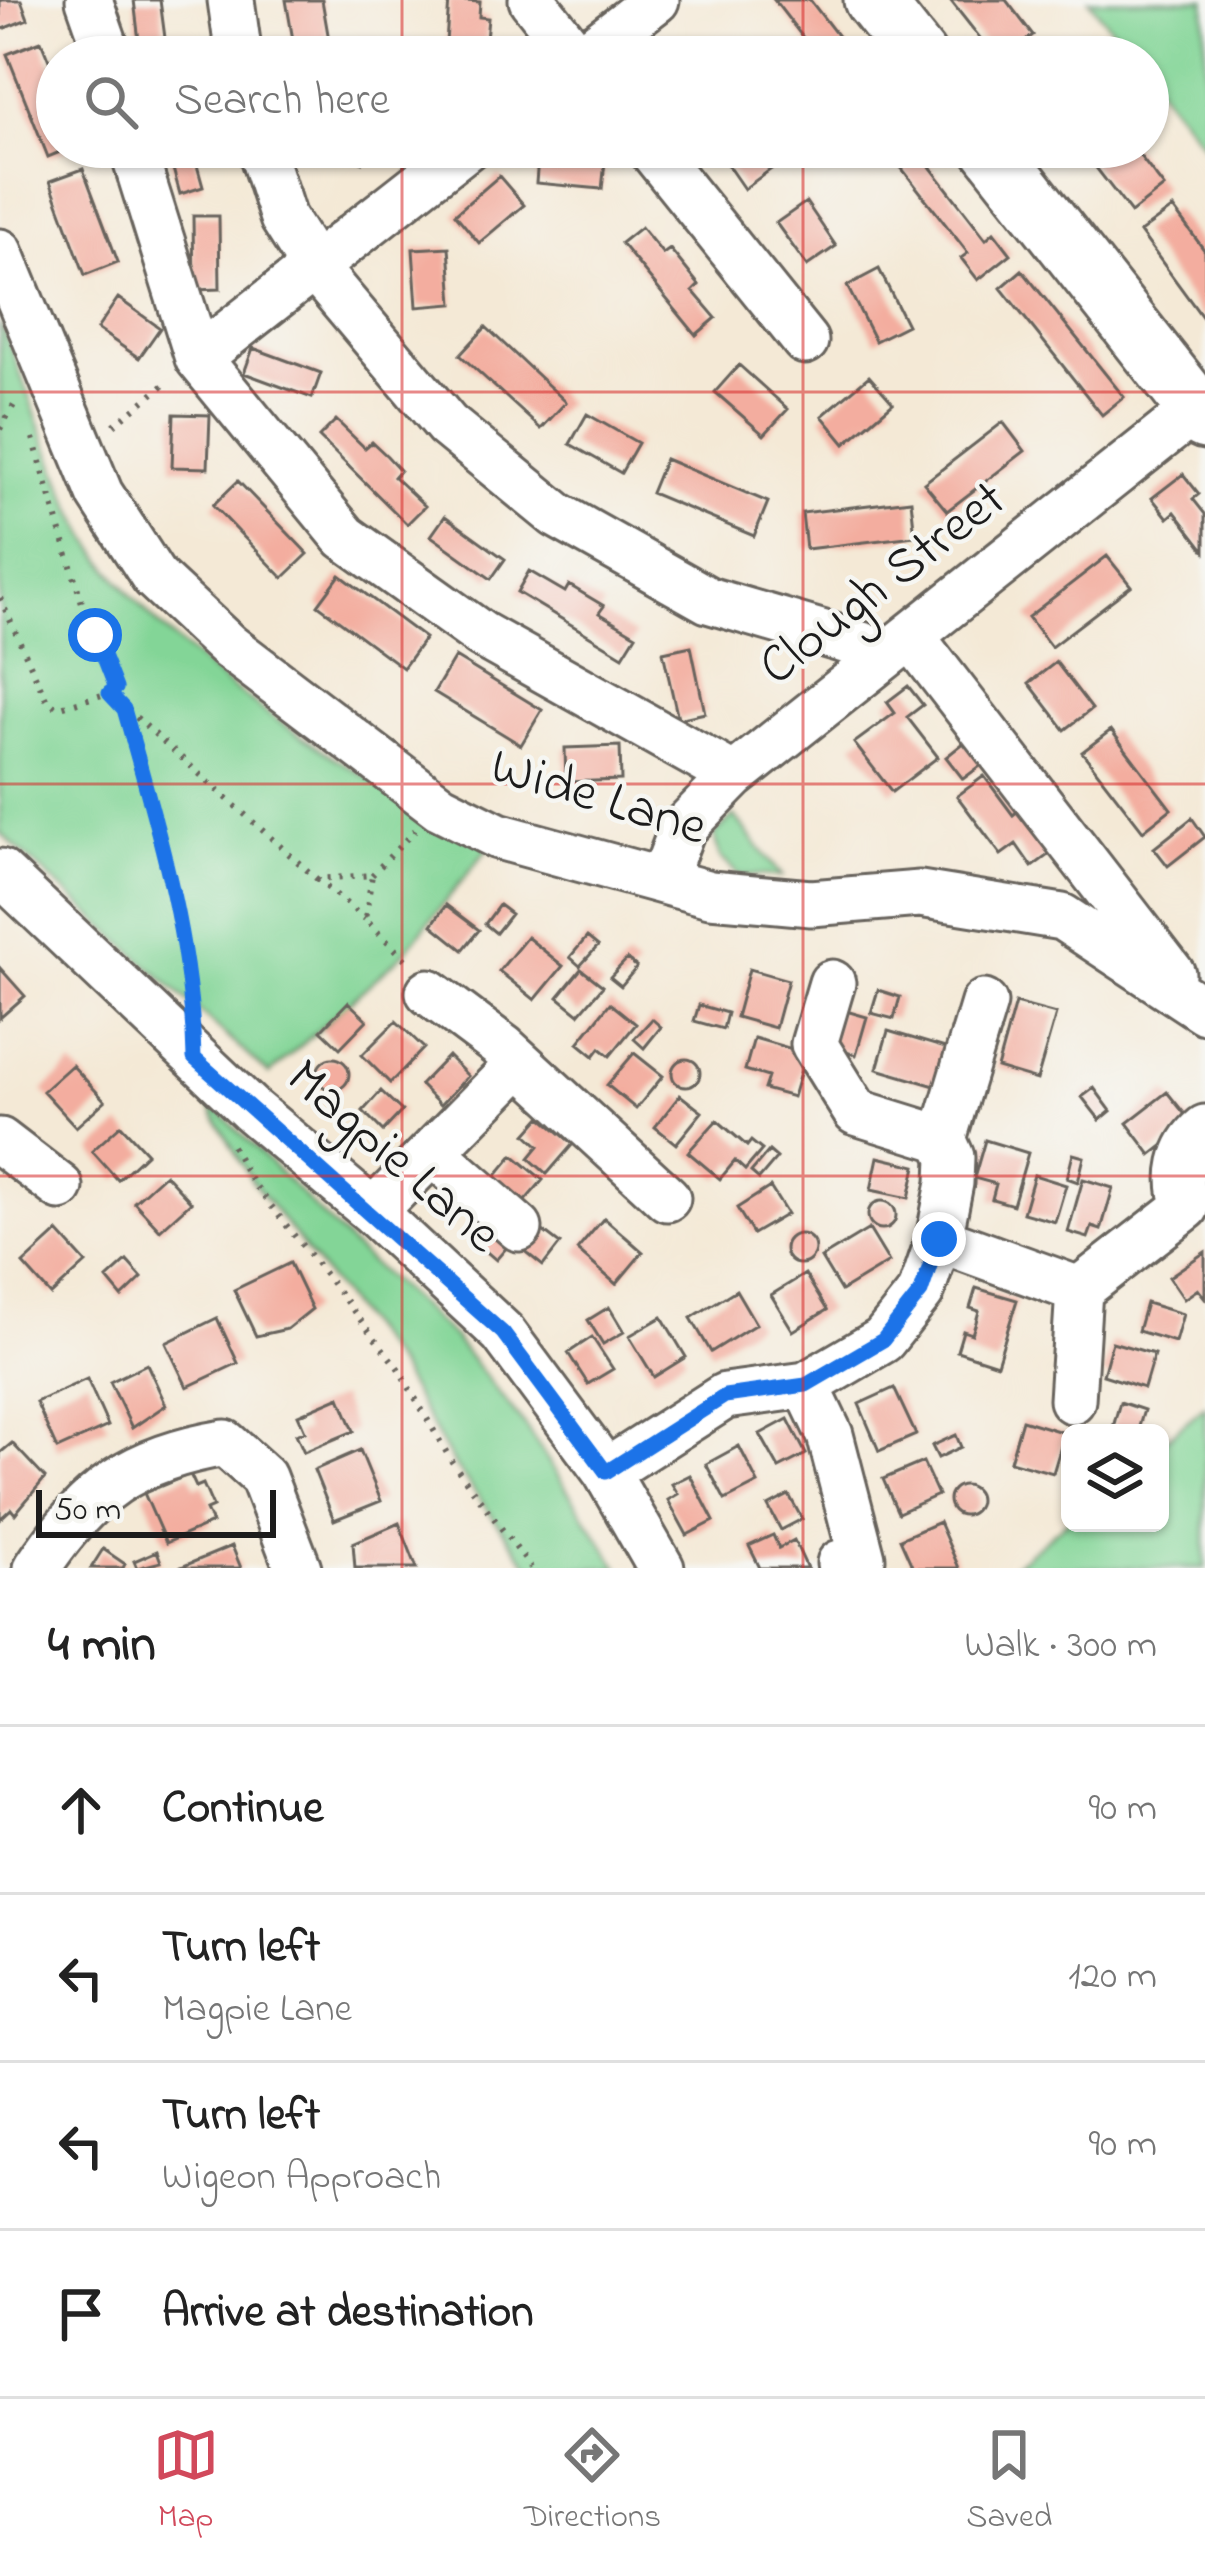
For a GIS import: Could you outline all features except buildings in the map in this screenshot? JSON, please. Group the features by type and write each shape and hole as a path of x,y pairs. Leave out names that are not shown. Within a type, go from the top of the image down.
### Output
{"main road":[{"path":"873,0 902,36"},
{"path":"1007,168 1202,410"}],"street":[{"path":"89,0 102,36"},
{"path":"231,0 236,36"},
{"path":"532,0 562,36"},
{"path":"607,36 656,0"},
{"path":"139,168 198,358 345,536 482,635 734,776"},
{"path":"267,168 284,218 314,267 447,425 557,515 708,600 900,644 1197,1004"},
{"path":"198,358 439,168"},
{"path":"666,168 805,341"},
{"name":"Wide Lane","path":"0,252 100,494 154,577 228,646 440,807 498,836 710,894 811,903 920,894 1062,917 1197,1004"},
{"name":"Clough Street","path":"663,880 682,830 734,776 1202,410"},
{"name":"Magpie Lane","path":"0,872 194,1058 373,1212 503,1333 606,1472 661,1568"},
{"path":"832,983 814,1044 856,1112 944,1139"},
{"path":"429,992 519,1064 667,1198"},
{"path":"606,1472 725,1396 806,1385 883,1340 921,1292 939,1239 950,1183 951,1157 944,1139 984,1004"},
{"path":"373,1212 519,1064"},
{"path":"1072,1400 1079,1289 1186,1207 1181,1170 1191,1142 1205,1127"},
{"path":"0,1142 60,1186"},
{"path":"433,1151 519,1228"},
{"path":"939,1239 1079,1289"},
{"path":"806,1385 830,1435 862,1558 840,1563"},
{"path":"37,1568 104,1485 168,1452 225,1442 263,1478 298,1568"}],"path":[{"path":"82,449 198,358"},
{"path":"12,412 29,416"},
{"path":"0,598 46,699 57,708 116,688 53,516 33,434"},
{"path":"109,693 404,954 429,992"},
{"path":"124,709 172,898 193,1003 194,1058"},
{"path":"365,919 372,875 440,807"},
{"path":"316,879 372,875"},
{"path":"222,1128 251,1180 398,1368 452,1462 531,1568"}],"green space":[{"path":"1089,0 1205,0 1205,147 1169,102 1169,36 1117,36"},
{"path":"0,322 74,511 106,564 149,614 256,705 376,783 489,847 403,954 269,1074 0,833"},
{"path":"734,816 782,876 739,875 720,857 714,835"},
{"path":"202,1094 350,1244 453,1337 523,1423 619,1568 531,1568 452,1462 398,1368 251,1180"},
{"path":"1205,1406 1205,1568 1011,1568 1061,1526 1061,1532 1169,1532 1169,1436"}],"route":[{"path":"95,635 116,688 109,693 124,709 159,837 193,1003 194,1058 373,1212 503,1333 606,1472 725,1396 806,1385 883,1340 921,1292 939,1239"}]}
